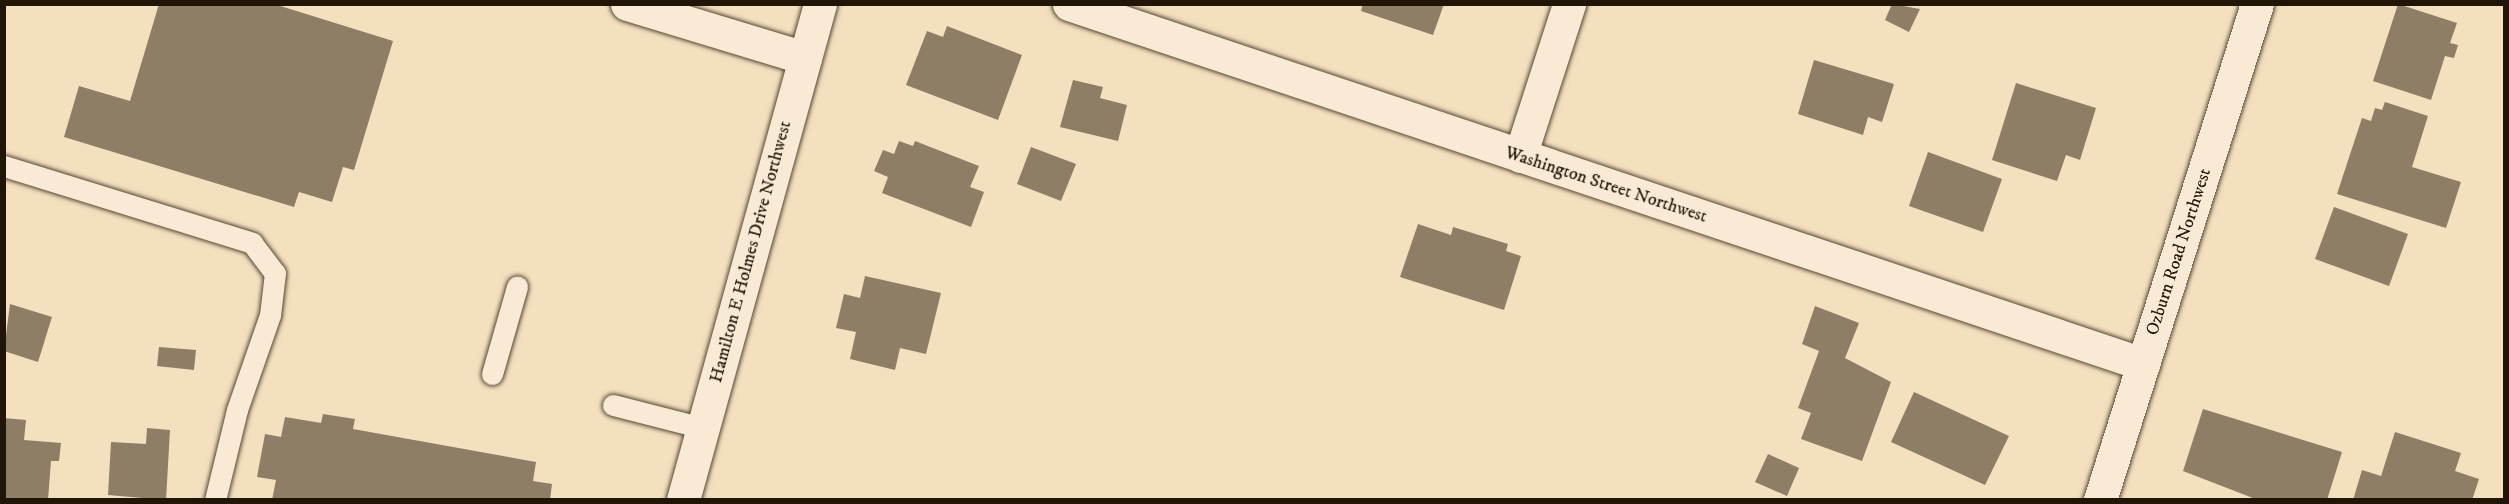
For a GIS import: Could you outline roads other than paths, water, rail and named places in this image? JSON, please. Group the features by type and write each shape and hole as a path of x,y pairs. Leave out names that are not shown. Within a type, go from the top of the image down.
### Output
{"street":[{"path":"627,4 805,58"},
{"name":"Hamilton E Holmes Drive Northwest","path":"683,500 820,4"},
{"name":"Washington Street Northwest","path":"1069,4 2143,364"},
{"path":"1520,156 1569,4"},
{"name":"Ozburn Road Northwest","path":"2100,500 2257,4"}],"lane":[{"path":"4,166 252,243 275,273 270,315 237,410 215,500"},
{"path":"492,374 517,287"},
{"path":"613,405 703,428"}]}
